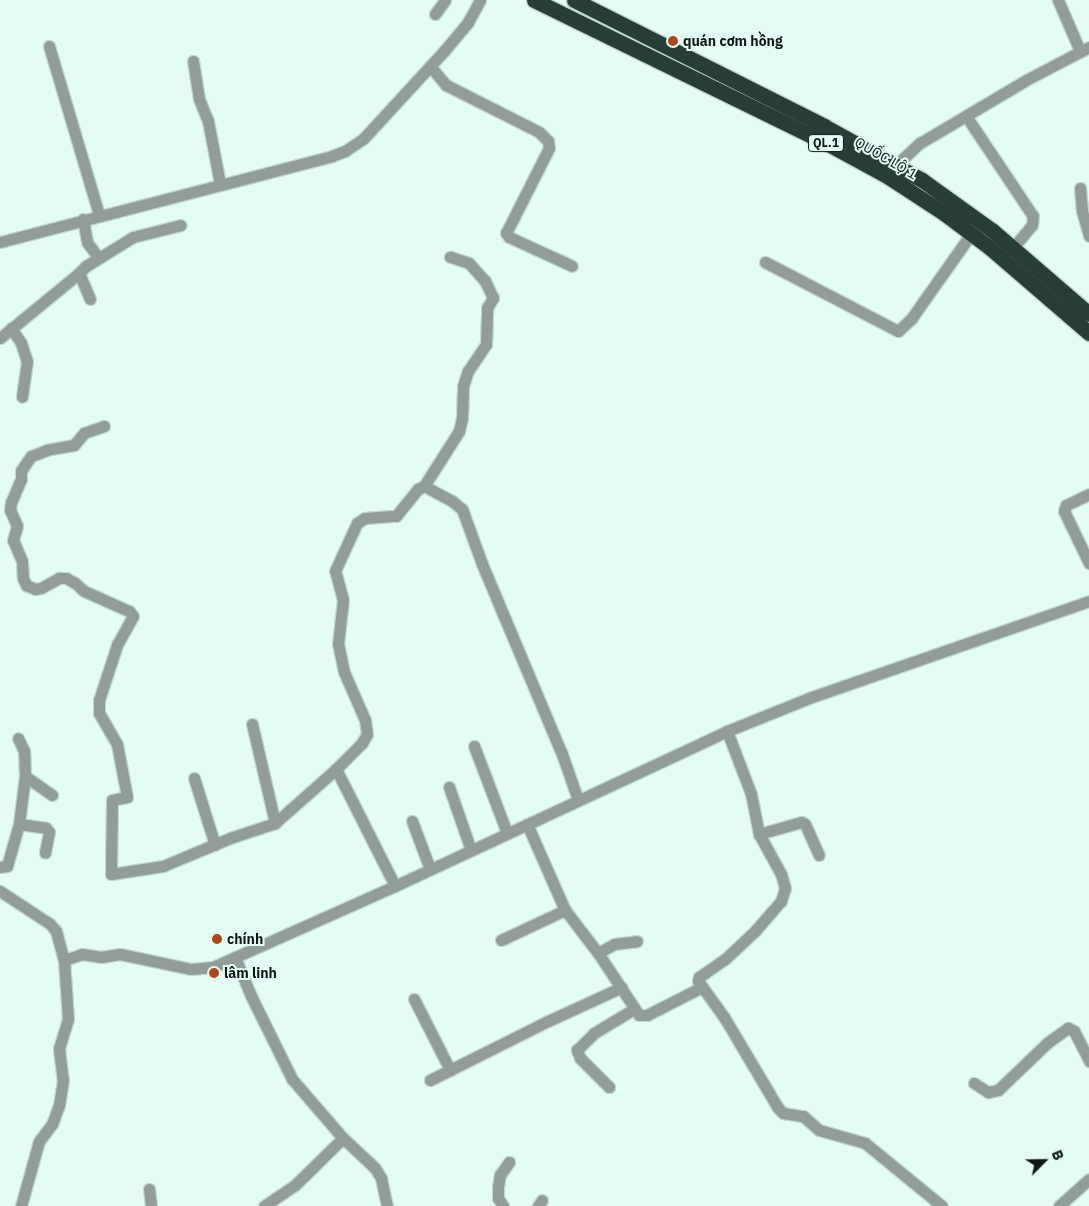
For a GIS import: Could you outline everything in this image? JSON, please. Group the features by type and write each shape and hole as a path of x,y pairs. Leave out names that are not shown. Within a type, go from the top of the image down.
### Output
{"highway":[{"name":"QUỐC LỘ 1","path":"534,0 843,152 915,194 971,234 1034,284 1089,333"},
{"name":"QUỐC LỘ 1","path":"574,0 824,126 922,180 1013,248 1089,314"}],"street":[{"path":"435,14 445,0"},
{"path":"0,242 332,156 352,147 363,139 430,66 468,22 480,0"},
{"path":"896,166 913,148 1026,80 1085,49 1058,0"},
{"path":"48,46 100,216"},
{"path":"193,61 199,99 207,116 220,184"},
{"path":"430,66 446,85 539,132 548,141 549,148 506,233 508,237 572,266"},
{"path":"966,116 1033,216 1032,225 1013,248"},
{"path":"1080,188 1082,211 1089,236"},
{"path":"83,220 86,237 98,257"},
{"path":"0,338 98,257 133,237 181,225"},
{"path":"764,262 898,331 911,319 971,234"},
{"path":"104,426 84,433 74,445 47,450 31,456 21,471 21,479 10,502 10,510 17,522 13,540 22,560 23,578 26,585 35,589 41,588 62,578 75,583 84,591 132,613 132,620 117,645 98,700 99,713 116,744 127,797 112,800 111,874 157,868 275,823 336,769 362,743 367,734 362,712 342,668 338,644 343,600 334,571 357,522 365,518 396,516 418,489 424,486 458,430 462,418 463,386 468,371 486,344 487,308 493,298 485,281 469,263 450,258"},
{"path":"79,273 90,299"},
{"path":"11,328 22,343 27,361 22,397"},
{"path":"424,486 452,501 463,512 485,572 562,754 578,800"},
{"path":"1089,494 1066,506 1064,511 1089,563"},
{"path":"64,960 82,954 101,957 120,954 191,969 213,967 430,870 727,731 809,698 1089,601"},
{"path":"252,724 275,823"},
{"path":"727,731 751,794 759,834 783,881 784,895 749,936 725,959 699,977 702,987 743,1047 778,1108 783,1113 802,1116 819,1130 865,1143 942,1206"},
{"path":"0,867 7,866 19,824 25,776 24,751 18,738"},
{"path":"474,746 508,833"},
{"path":"336,769 395,886"},
{"path":"25,776 52,795"},
{"path":"194,778 215,846"},
{"path":"450,788 471,850"},
{"path":"412,821 430,870"},
{"path":"759,834 800,822 805,824 819,856"},
{"path":"19,824 42,825 46,828 49,832 45,853"},
{"path":"527,824 565,910 622,987 639,1015 647,1015 702,987"},
{"path":"0,891 50,924 58,936 64,960 68,1019 59,1049 63,1089 54,1119 39,1141 21,1206"},
{"path":"501,940 565,910"},
{"path":"598,953 614,944 637,941"},
{"path":"235,958 244,982 292,1079 343,1138 375,1168 381,1178 387,1206"},
{"path":"430,1080 548,1021 622,987"},
{"path":"414,998 450,1070"},
{"path":"609,1087 580,1058 577,1050 594,1033 634,1009"},
{"path":"974,1083 988,1092 998,1090 1047,1043 1068,1028 1074,1031 1089,1061"},
{"path":"264,1206 295,1185 343,1138"},
{"path":"503,1206 498,1198 498,1186 500,1175 509,1162"},
{"path":"1059,1206 1089,1179"},
{"path":"149,1190 151,1206"}],"place":[{"name":"quán cơm hồng","path":"673,41"},
{"name":"chính","path":"217,939"},
{"name":"lâm linh","path":"214,973"}]}
